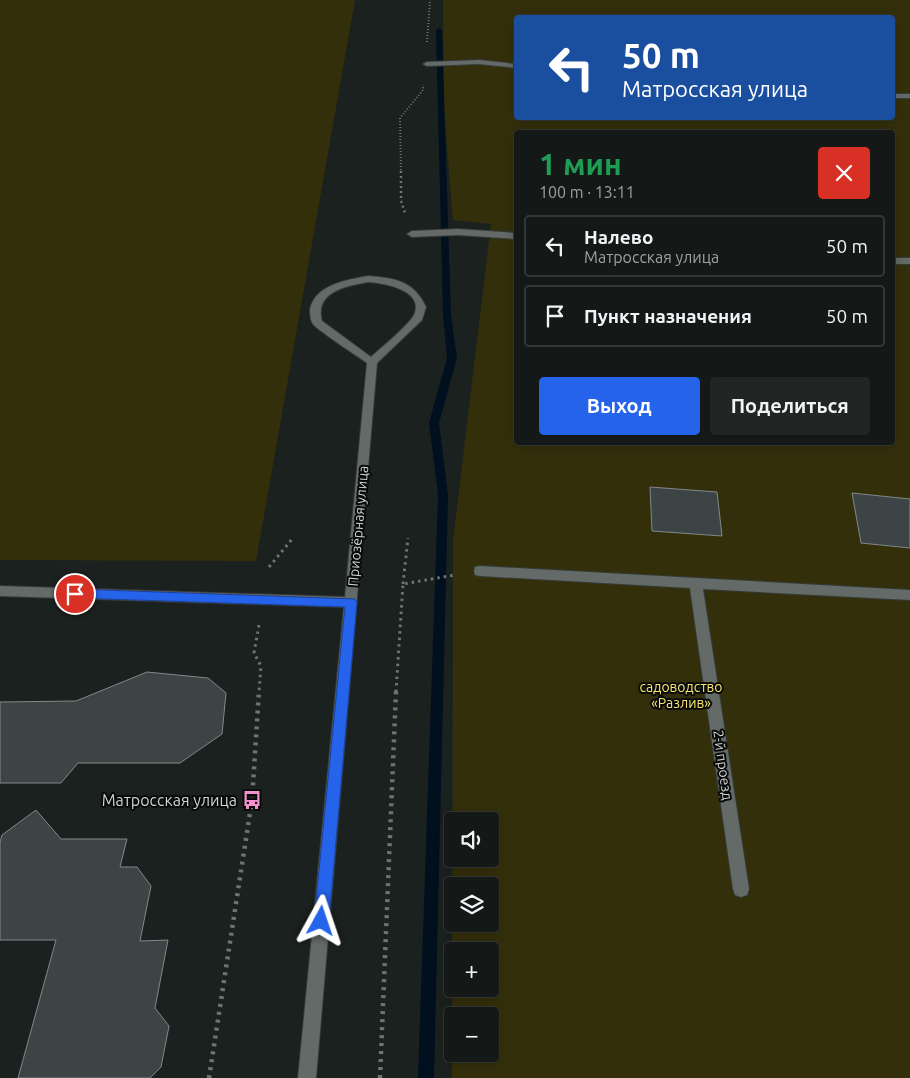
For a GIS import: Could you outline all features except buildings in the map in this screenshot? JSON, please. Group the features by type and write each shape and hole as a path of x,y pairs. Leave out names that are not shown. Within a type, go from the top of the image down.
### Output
{"street":[{"path":"431,64 479,62 514,66"},
{"path":"895,96 910,96"},
{"path":"412,234 458,232 514,236"},
{"path":"895,261 910,261"},
{"path":"368,279 387,280 404,286 416,296 421,307 418,318 372,362 317,322 315,310 322,296 332,288 347,282 368,279"},
{"name":"Приозёрная улица","path":"307,1078 372,362"},
{"path":"480,571 910,595"},
{"name":"2-й проезд","path":"696,583 741,889"},
{"path":"0,592 351,602"}],"path":[{"path":"412,234 401,201 400,118 423,90 431,64 430,0"},
{"path":"269,567 293,538"},
{"path":"380,1078 397,660 408,538"},
{"path":"403,584 450,576"},
{"path":"209,1078 252,800 262,666 254,653 259,622"}],"green space":[{"path":"0,0 355,0 256,561 0,560"},
{"name":"садоводство «Разлив»","path":"443,0 910,0 910,1078 452,1078 452,1062 499,1062 499,1007 452,1007 452,997 499,997 499,942 452,942 452,932 499,932 499,877 452,877 452,867 499,867 499,812 452,812 453,541 491,224 453,220 444,111"}],"waterway":[{"path":"426,1078 443,495 434,423 452,358 447,315 439,30"}],"place":[{"name":"Матросская улица","path":"252,800"}],"route":[{"path":"75,594 351,602 321,921"}]}
